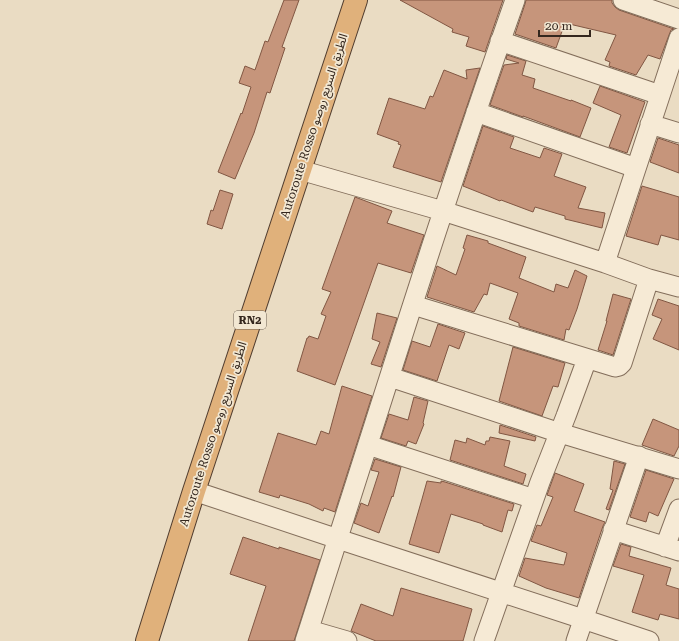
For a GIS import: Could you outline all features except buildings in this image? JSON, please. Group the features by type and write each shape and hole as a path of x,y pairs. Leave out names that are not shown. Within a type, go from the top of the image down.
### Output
{"highway":[{"name":"Autoroute Rosso الطريق السريع روصو","path":"147,641 194,491 356,0"}],"street":[{"path":"347,641 307,635 443,211 515,0"},
{"path":"623,0 679,19"},
{"path":"605,263 679,38"},
{"path":"500,42 660,95"},
{"path":"476,112 636,168"},
{"path":"650,124 679,133"},
{"path":"300,170 443,211 679,288"},
{"path":"413,305 615,367 622,363 649,279"},
{"path":"484,641 534,499 587,359"},
{"path":"390,377 679,469"},
{"path":"368,445 534,499"},
{"path":"576,641 639,456"},
{"path":"194,491 648,641"},
{"path":"613,530 672,549 679,509"}]}
